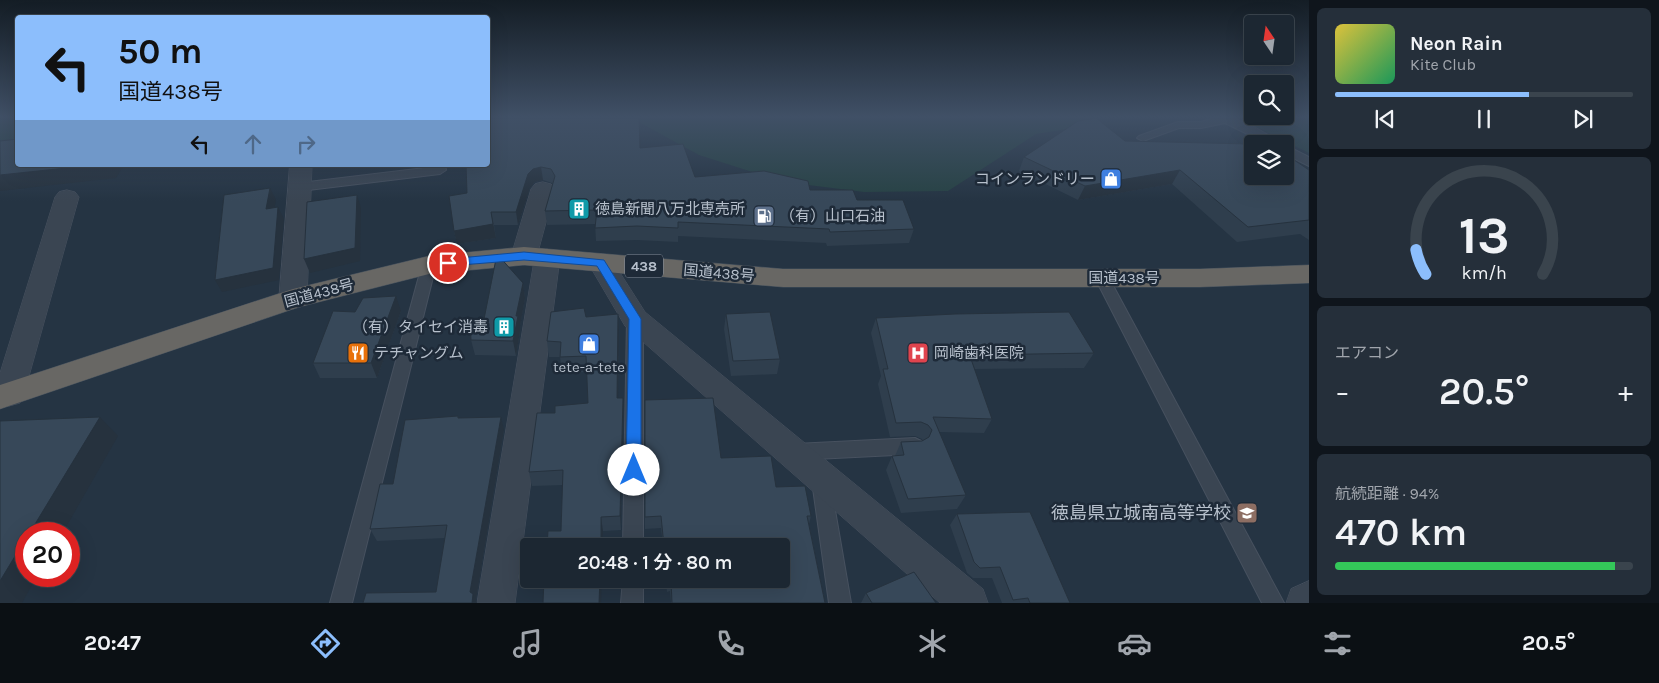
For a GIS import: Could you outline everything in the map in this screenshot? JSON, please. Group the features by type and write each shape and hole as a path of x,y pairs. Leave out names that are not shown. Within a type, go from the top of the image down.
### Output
{"highway":[{"name":"国道438号","path":"5,396 293,299 429,265 535,257 783,278 1200,278 1309,274"}],"street":[{"path":"293,299 301,176"},
{"path":"496,603 543,189"},
{"path":"5,396 68,197"},
{"path":"600,263 635,319 970,603"},
{"path":"1304,603 1309,600"}],"lane":[{"path":"1294,154 1309,162"},
{"path":"301,176 440,170 439,167"},
{"path":"341,603 429,265"},
{"path":"1102,278 1274,603"},
{"path":"633,538 635,319"},
{"path":"791,452 915,446"},
{"path":"820,477 840,603"},
{"path":"632,588 632,603"}],"green space":[{"path":"0,145 15,145 15,146 0,150"},
{"path":"681,145 1019,145 948,191 864,192 784,182 699,155"},
{"path":"1294,145 1309,145 1309,153 1294,146"}],"building":[{"path":"0,145 15,145 15,167 76,167 0,175"},
{"path":"490,145 640,145 640,148 683,145 695,177 764,171 808,181 810,190 853,190 857,200 903,200 914,229 830,232 829,229 678,222 678,228 637,226 595,228 597,210 545,211 555,176 551,169 541,167 533,169 528,174 516,212 491,212 493,224 454,231 449,196 467,193 466,167 490,167"},
{"path":"1042,145 1244,145 1244,185 1294,185 1294,160 1309,170 1309,220 1248,227 1180,170 1085,186 1024,157"},
{"path":"270,188 266,209 278,207 273,268 215,280 224,195"},
{"path":"357,195 355,248 304,259 307,202"},
{"path":"497,254 523,283 513,341 471,340 470,321 484,319"},
{"path":"396,296 371,363 313,363 333,311 355,312 363,298"},
{"path":"584,308 586,317 618,314 617,398 623,398 620,516 601,517 601,538 548,538 548,531 561,531 563,470 529,472 537,413 555,413 555,406 588,403 586,356 560,357 561,342 547,341 551,312"},
{"path":"770,312 780,359 733,361 726,314"},
{"path":"1069,312 1094,353 975,355 977,359 971,359 992,419 933,417 966,495 908,499 892,456 904,455 901,442 922,441 929,437 932,430 928,425 921,422 896,423 883,369 888,369 876,318 955,314"},
{"path":"713,398 721,458 771,456 776,487 805,486 811,516 807,516 825,603 672,603 671,588 790,588 790,538 663,538 661,516 645,517 645,400"},
{"path":"458,416 458,418 501,417 470,592 473,594 472,603 363,603 366,593 436,592 447,525 370,529 380,484 393,484 405,420"},
{"path":"100,417 36,522 15,522 15,556 0,581 0,421"},
{"path":"1030,512 1070,603 1030,603 1028,598 1013,600 1000,567 980,568 974,562 957,514"},
{"path":"914,572 936,603 872,603 866,593"},
{"path":"544,588 600,588 599,603 543,603"}],"place":[{"name":"コインランドリー","path":"1111,179"},
{"name":"徳島新聞八万北専売所","path":"579,209"},
{"name":"（有）山口石油","path":"764,216"},
{"name":"（有）タイセイ消毒","path":"504,327"},
{"name":"tete-a-tete","path":"589,344"},
{"name":"テチャングム","path":"358,353"},
{"name":"岡崎歯科医院","path":"918,353"},
{"name":"徳島県立城南高等学校","path":"1247,513"}],"route":[{"path":"448,263 524,256 600,263 635,319 634,470"}]}
